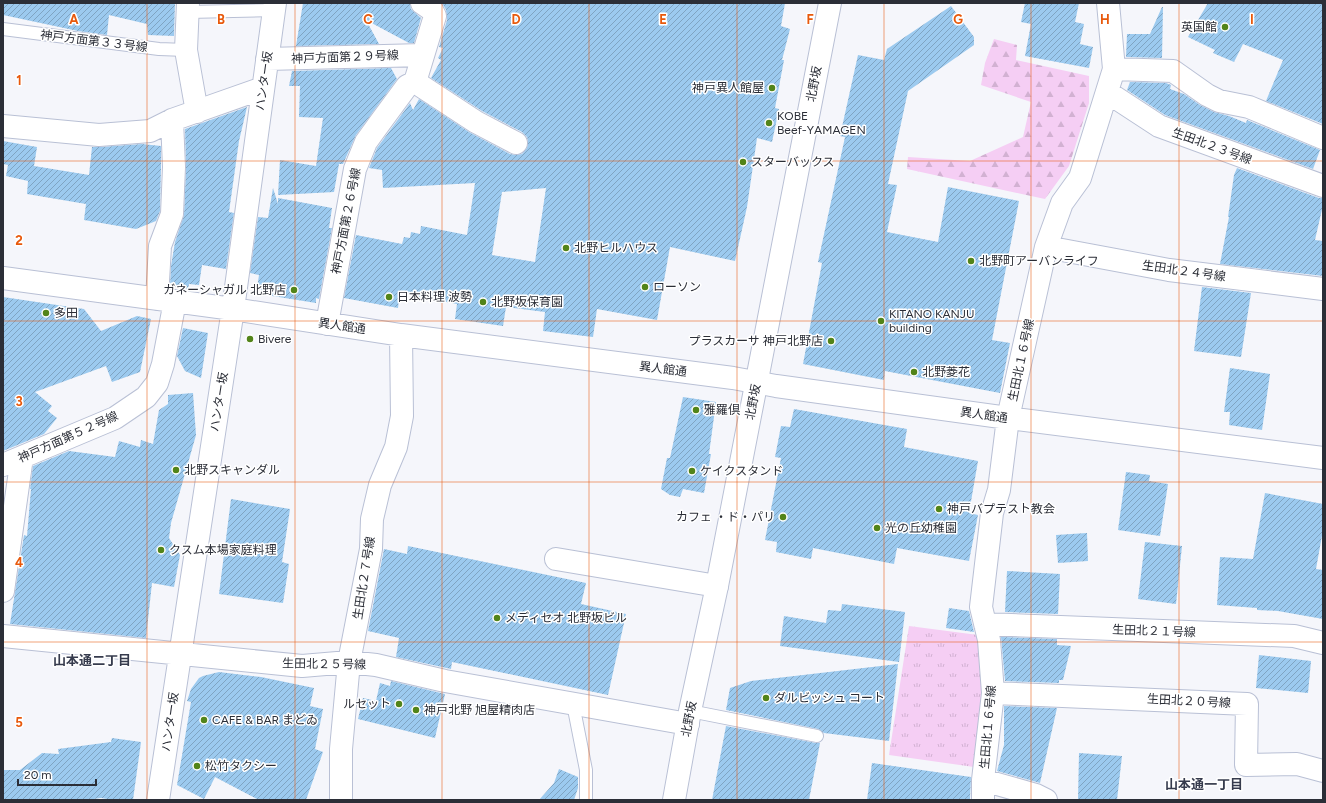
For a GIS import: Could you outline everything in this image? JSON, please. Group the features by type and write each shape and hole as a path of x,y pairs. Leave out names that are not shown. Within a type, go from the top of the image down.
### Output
{"street":[{"path":"422,3 432,10 435,16 415,82 476,122 516,143"},
{"name":"北野坂","path":"674,800 830,3"},
{"name":"生田北１６号線","path":"983,790 993,693 989,640 981,607 992,514 1000,490 1008,418 1046,247 1062,203 1080,178 1114,69 1108,3"},
{"name":"ハンター坂","path":"158,800 233,309 274,7"},
{"path":"188,8 186,50 197,112"},
{"name":"神戸方面第２９号線","path":"267,59 423,55"},
{"path":"1114,69 1173,71 1207,96 1219,101 1249,107 1323,138"},
{"name":"神戸方面第２６号線","path":"327,324 355,169 366,142 406,86 415,82"},
{"path":"3,126 99,135 150,131 172,120 263,88"},
{"name":"生田北２３号線","path":"1108,92 1159,126 1263,165 1321,182"},
{"name":"神戸方面第５２号線","path":"13,461 115,418 146,397 157,383 163,364 166,300 160,246 172,214 174,167 172,120"},
{"name":"生田北２４号線","path":"1046,247 1169,270 1323,289"},
{"name":"異人館通","path":"3,278 233,309 401,335 733,378 1008,418 1323,458"},
{"name":"生田北２７号線","path":"341,800 341,749 349,662 371,549 372,519 380,486 396,448 402,416 401,335"},
{"path":"3,591 13,461"},
{"path":"556,558 717,586"},
{"name":"生田北２１号線","path":"985,624 1294,636 1323,643"},
{"name":"生田北２５号線","path":"3,636 302,666 349,662 376,665 445,682 573,704 689,718"},
{"name":"生田北２０号線","path":"993,693 1247,704 1246,765 1296,764 1323,771"},
{"path":"983,790 1036,795 1046,800"}],"lane":[{"path":"188,8 274,7"},
{"name":"神戸方面第３３号線","path":"3,29 159,49 186,50"},
{"path":"573,704 586,770 586,800"},
{"path":"689,718 817,736"}],"green space":[{"path":"994,39 1017,45 1016,60 1089,76 1089,103 1069,166 1045,199 907,169 908,157 970,161 1023,137 1031,102 981,85 985,63"},
{"path":"909,626 978,635 984,686 974,767 889,755"}],"building":[{"path":"3,3 175,3 174,36 148,35 147,24 109,15 107,35 78,31 3,15"},
{"path":"303,3 410,3 411,9 421,18 414,43 409,43 366,20 379,44 296,46"},
{"path":"442,3 785,3 781,26 790,29 782,60 784,60 775,108 779,109 772,142 757,138 747,207 735,261 670,247 657,320 597,309 593,337 543,331 545,312 506,307 503,326 455,319 457,304 400,293 398,308 344,298 356,235 402,244 404,237 410,238 411,232 420,234 421,226 467,235 475,183 383,188 382,170 369,168 377,148 410,103 413,110 419,99 469,132 510,154 522,154 527,148 527,137 522,132 482,111 431,78 441,60 438,58 443,48 439,47 447,20 446,10","holes":["546,188 535,262 492,255 502,192"]},
{"path":"1025,3 1079,3 1075,22 1084,24 1080,44 1093,47 1089,68 1025,56 1031,24 1021,22"},
{"path":"1208,3 1323,3 1323,124 1266,101 1283,60 1243,44 1234,62 1213,53 1215,50 1188,37"},
{"path":"951,6 974,37 974,45 908,91 888,184 897,185 887,232 938,242 948,187 1019,201 992,340 1010,343 1000,393 885,371 884,380 803,364 822,263 818,262 845,137 840,136 858,55 884,60 887,49"},
{"path":"1162,7 1162,58 1126,57 1127,34 1150,34"},
{"path":"391,68 397,79 356,135 343,164 339,164 334,192 278,195 280,160 316,166 323,118 299,117 300,86 289,86 292,71"},
{"path":"1130,82 1166,83 1171,85 1170,89 1184,94 1200,105 1214,112 1246,123 1247,120 1320,150 1313,169 1165,115 1127,90"},
{"path":"247,107 239,141 229,212 234,213 226,269 202,265 199,285 189,284 188,289 170,286 171,266 175,242 184,215 186,168 185,129"},
{"path":"3,141 37,147 34,166 89,175 92,147 142,144 161,146 160,211 156,221 136,229 84,220 86,204 27,194 28,181 6,176 8,165 3,164"},
{"path":"1237,168 1319,198 1323,198 1323,205 1315,240 1323,241 1323,276 1220,264 1229,217 1234,175"},
{"path":"273,188 278,204 278,198 332,208 329,228 332,228 319,299 316,298 316,303 260,294 261,289 257,288 259,275 250,273 258,217 268,218"},
{"path":"1202,287 1251,293 1241,357 1194,351"},
{"path":"3,297 84,309 101,331 137,316 151,319 140,372 112,382 106,366 35,392 52,406 48,411 57,418 44,434 3,451"},
{"path":"183,328 208,333 201,378 185,371 177,356"},
{"path":"1230,368 1270,374 1262,430 1229,425 1230,412 1224,412"},
{"path":"193,393 196,435 171,523 169,538 180,555 174,587 152,583 146,638 10,624 24,535 27,536 33,466 69,451 115,457 119,441 140,447 141,440 153,444 159,410 168,404 168,395"},
{"path":"683,397 716,402 709,454 711,454 704,493 683,489 680,497 670,495 661,489 667,458 670,458"},
{"path":"794,409 907,429 904,447 978,461 969,513 978,515 969,561 897,548 894,564 813,548 811,559 776,552 777,542 765,540 781,458 775,457 781,426 790,427"},
{"path":"1126,472 1150,475 1149,481 1168,484 1160,536 1118,530"},
{"path":"1265,493 1323,504 1323,530 1316,569 1323,570 1323,619 1278,611 1257,610 1257,608 1217,605 1220,557 1253,559"},
{"path":"231,499 290,509 282,562 289,564 283,603 219,594"},
{"path":"1087,533 1088,561 1058,563 1056,535"},
{"path":"1145,542 1182,546 1176,604 1138,599"},
{"name":"メディセオ 北野坂ビル","path":"408,546 586,583 581,604 626,614 608,695 452,662 451,669 396,657 399,638 368,631 384,549 407,554"},
{"path":"1007,571 1060,574 1058,614 1005,612"},
{"path":"842,604 905,612 899,662 780,646 784,616 826,623 828,610 841,611"},
{"path":"949,608 969,611 974,632 946,628"},
{"path":"1001,637 1057,639 1057,645 1071,646 1063,680 1059,680 1059,683 1005,681"},
{"path":"1259,655 1311,661 1308,693 1256,688"},
{"path":"898,664 889,741 824,733 818,729 726,710 730,688 751,681"},
{"path":"219,672 261,677 314,688 310,706 323,709 315,749 323,752 306,800 259,800 215,777 204,799 177,785 191,702 187,701 191,689 199,678"},
{"path":"391,681 445,694 435,738 358,719 363,698 376,701 380,683 390,686"},
{"path":"1004,706 1057,708 1040,783 997,771 1004,745"},
{"path":"726,726 820,743 809,800 712,800"},
{"path":"112,738 141,742 133,800 101,798 87,800 3,800 3,770 20,770 42,753 59,754 58,749 111,742"},
{"path":"1079,753 1122,756 1117,800 1078,800"},
{"path":"872,763 971,777 970,800 867,800"},
{"path":"559,769 578,777 578,788 574,800 539,800 554,783"}],"place":[{"name":"英国館","path":"1225,27"},
{"name":"神戸異人館屋","path":"772,88"},
{"name":"KOBE Beef-YAMAGEN","path":"769,123"},
{"name":"スターバックス","path":"743,162"},
{"name":"北野ヒルハウス","path":"566,248"},
{"name":"北野町アーバンライフ","path":"971,261"},
{"name":"ローソン","path":"645,287"},
{"name":"ガネーシャガル 北野店","path":"294,290"},
{"name":"日本料理 波勢","path":"389,297"},
{"name":"北野坂保育園","path":"483,302"},
{"name":"多田","path":"46,313"},
{"name":"KITANO KANJU building","path":"881,321"},
{"name":"Bivere","path":"250,339"},
{"name":"プラスカーサ 神戸北野店","path":"831,341"},
{"name":"北野菱花","path":"914,372"},
{"name":"雅羅倶","path":"696,410"},
{"name":"北野スキャンダル","path":"176,470"},
{"name":"ケイクスタンド","path":"692,471"},
{"name":"神戸バプテスト教会","path":"939,509"},
{"name":"カフェ ・ド・パリ","path":"783,517"},
{"name":"光の丘幼稚園","path":"877,528"},
{"name":"クスム本場家庭料理","path":"161,550"},
{"name":"メディセオ 北野坂ビル","path":"497,618"},
{"name":"ダルビッシュ コート","path":"766,698"},
{"name":"ルセット","path":"399,704"},
{"name":"神戸北野 旭屋精肉店","path":"416,710"},
{"name":"CAFE & BAR まどゐ","path":"204,720"},
{"name":"松竹タクシー","path":"197,766"}],"district":[{"name":"山本通二丁目","path":"92,660"},
{"name":"山本通一丁目","path":"1204,784"}]}
